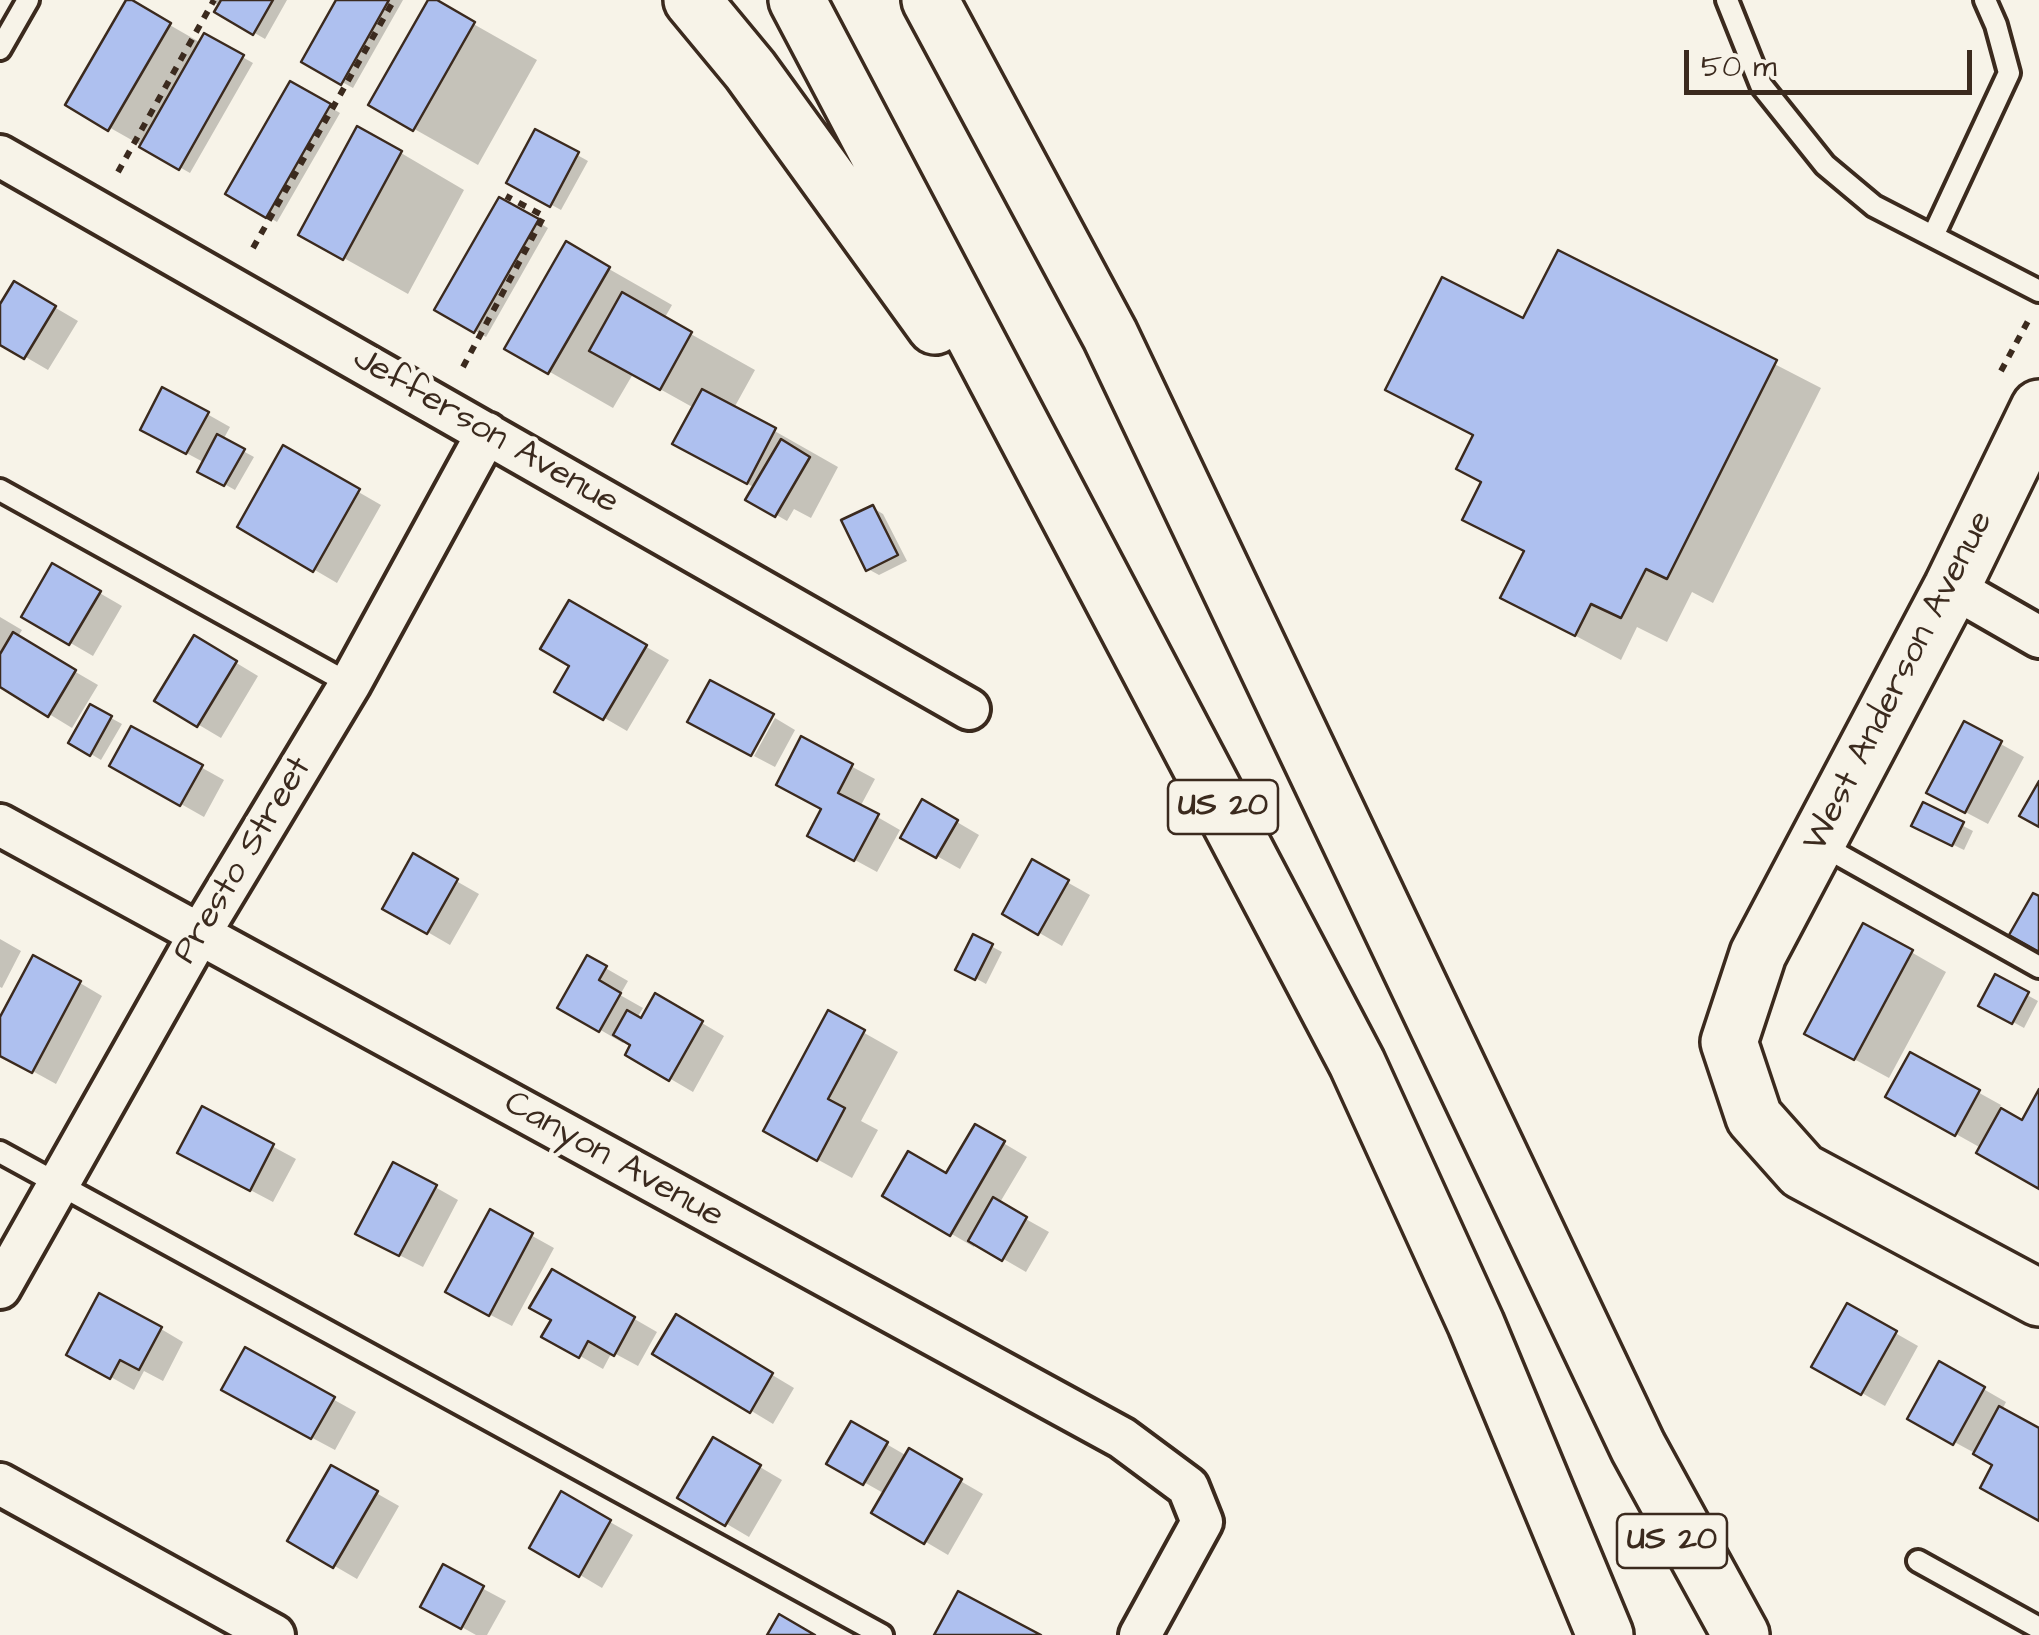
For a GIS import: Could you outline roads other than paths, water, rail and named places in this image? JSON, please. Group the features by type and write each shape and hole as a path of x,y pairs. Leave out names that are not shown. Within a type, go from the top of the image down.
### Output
{"main road":[{"path":"692,0 773,102 1071,516"},
{"name":"US 20","path":"797,0 1357,1064 1476,1324 1605,1635"},
{"name":"US 20","path":"930,0 1110,335 1638,1447 1707,1635"},
{"path":"973,0 1110,335"},
{"name":"West Anderson Avenue","path":"2020,389 1952,587 1758,954 1729,1042 1754,1118 1802,1171 2039,1298"},
{"path":"1638,1447 1741,1635"}],"street":[{"name":"Jefferson Avenue","path":"0,156 969,709"},
{"name":"Presto Street","path":"0,1288 198,936 350,684 486,433"},
{"path":"1952,587 2039,637"},
{"name":"Canyon Avenue","path":"0,825 1122,1438 1188,1487 1202,1522 1140,1635"},
{"path":"0,1484 274,1635"}],"lane":[{"path":"0,49 28,0"},
{"path":"1726,0 1761,85 1825,165 1874,206 2039,291"},
{"path":"1933,236 2009,72 1985,0"},
{"path":"0,490 350,684"},
{"path":"1817,842 2039,966"},
{"path":"0,1152 882,1635"},
{"path":"1918,1561 2039,1628"}]}
